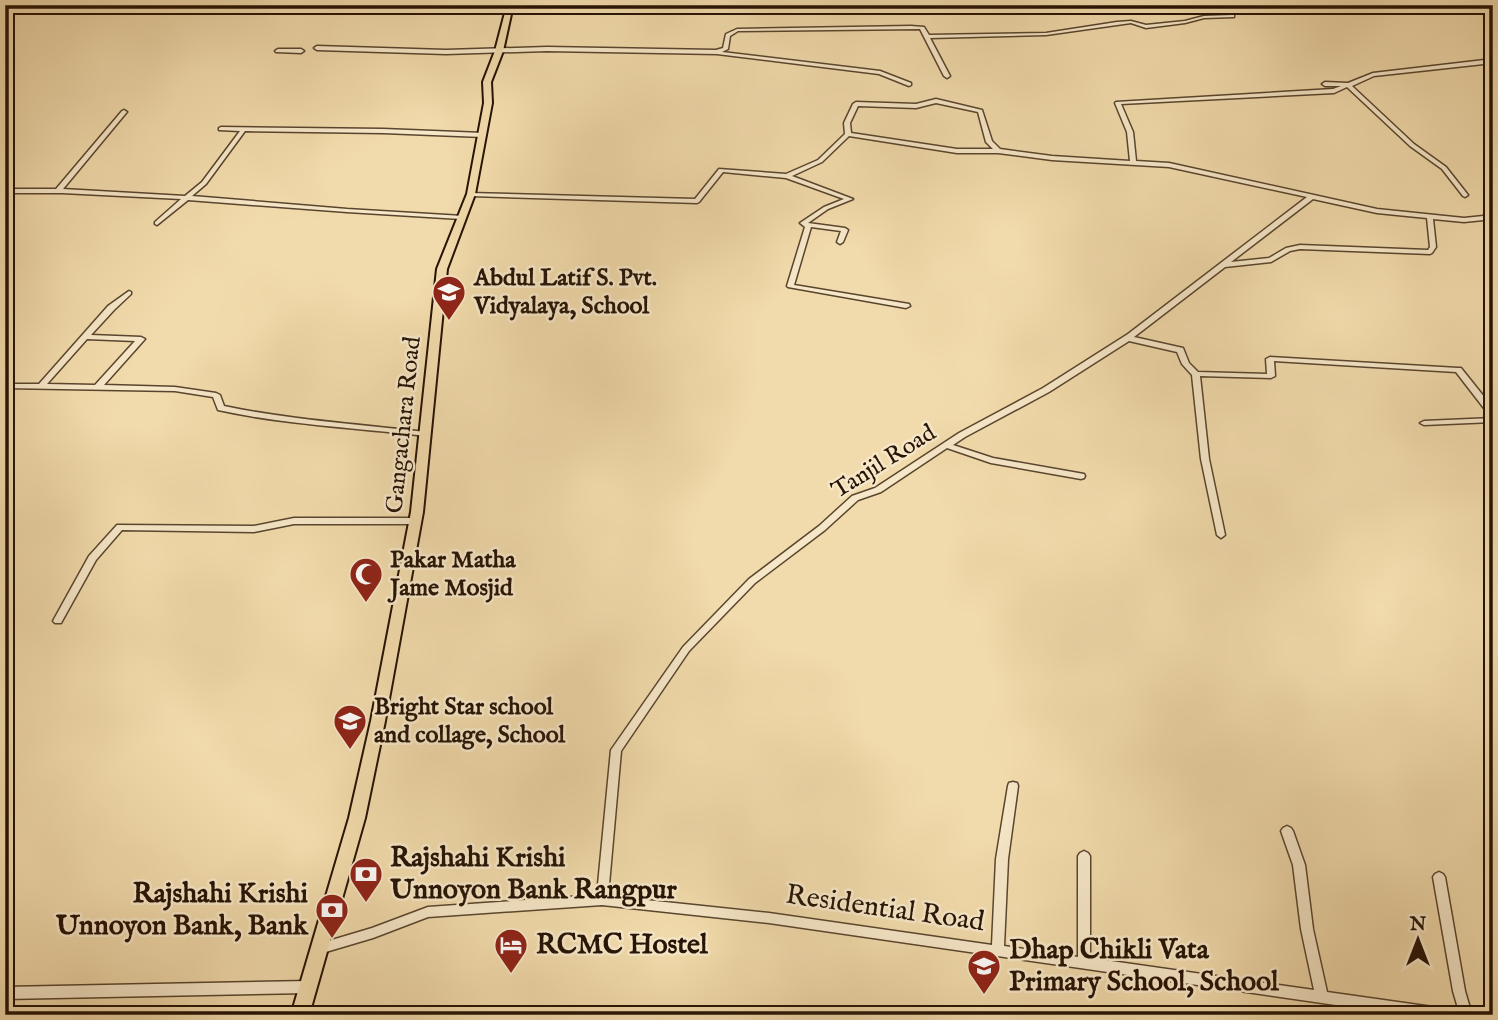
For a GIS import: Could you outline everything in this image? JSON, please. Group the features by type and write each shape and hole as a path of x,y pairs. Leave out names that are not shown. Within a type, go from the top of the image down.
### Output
{"main road":[{"name":"Gangachara Road","path":"300,1015 357,818 381,708 415,521 442,269 471,194 488,103 487,82 499,51 508,7"}],"street":[{"path":"427,5 508,7"},
{"path":"927,37 1046,34 1131,22 1146,27 1185,22 1204,16 1232,16"},
{"path":"718,52 725,50 728,35 737,30 922,28 947,76"},
{"path":"317,48 718,52 880,73 909,84"},
{"path":"278,51 301,51"},
{"path":"1133,162 1130,132 1118,103 1334,91 1373,75 1493,61"},
{"path":"1325,84 1348,85 1412,145 1444,168 1465,195"},
{"path":"848,134 847,123 856,104 916,106 936,101 979,111 989,142 998,151"},
{"path":"58,191 124,112"},
{"path":"221,129 483,135"},
{"path":"157,223 209,178 244,129"},
{"path":"848,134 957,151 998,151 1052,158 1169,165 1310,198 1430,218 1464,220 1493,217"},
{"path":"787,176 820,162 848,134"},
{"path":"471,194 691,202 700,199 721,170 787,176 850,199 827,208 803,223"},
{"path":"5,191 58,191 364,214 461,217"},
{"name":"Tanjil Road","path":"602,900 616,750 686,649 752,582 822,528 855,498 878,490 946,445 1046,390 1127,338 1310,198"},
{"path":"1222,265 1271,260 1288,249 1300,247 1430,251 1433,247 1430,218"},
{"path":"803,223 845,230 840,242"},
{"path":"803,223 808,227 790,286 906,306"},
{"path":"41,387 111,308 129,293"},
{"path":"86,337 141,339 98,387"},
{"path":"1127,338 1180,350 1186,364 1196,374 1205,459 1221,535"},
{"path":"1196,374 1271,376 1270,359 1458,370 1493,414"},
{"path":"5,386 175,389 216,395 221,408 268,419 349,424 426,434"},
{"path":"1424,423 1493,420"},
{"path":"946,445 990,460 1081,477"},
{"path":"58,621 92,558 120,527 254,528 294,521 415,521"},
{"path":"998,950 1002,859 1013,786"},
{"path":"1286,831 1299,865 1307,929 1322,997"},
{"path":"1084,856 1084,963"},
{"path":"1438,877 1466,1015"},
{"name":"Residential Road","path":"319,949 373,933 428,912 602,900 769,918 1447,1015"},
{"path":"5,993 308,987"}],"place":[{"name":"Abdul Latif S. Pvt. Vidyalaya, School","path":"449,322"},
{"name":"Pakar Matha Jame Mosjid","path":"366,604"},
{"name":"Bright Star school and collage, School","path":"350,751"},
{"name":"Rajshahi Krishi Unnoyon Bank Rangpur","path":"366,904"},
{"name":"Rajshahi Krishi Unnoyon Bank, Bank","path":"332,940"},
{"name":"RCMC Hostel","path":"511,975"},
{"name":"Dhap Chikli Vata Primary School, School","path":"984,996"}]}
